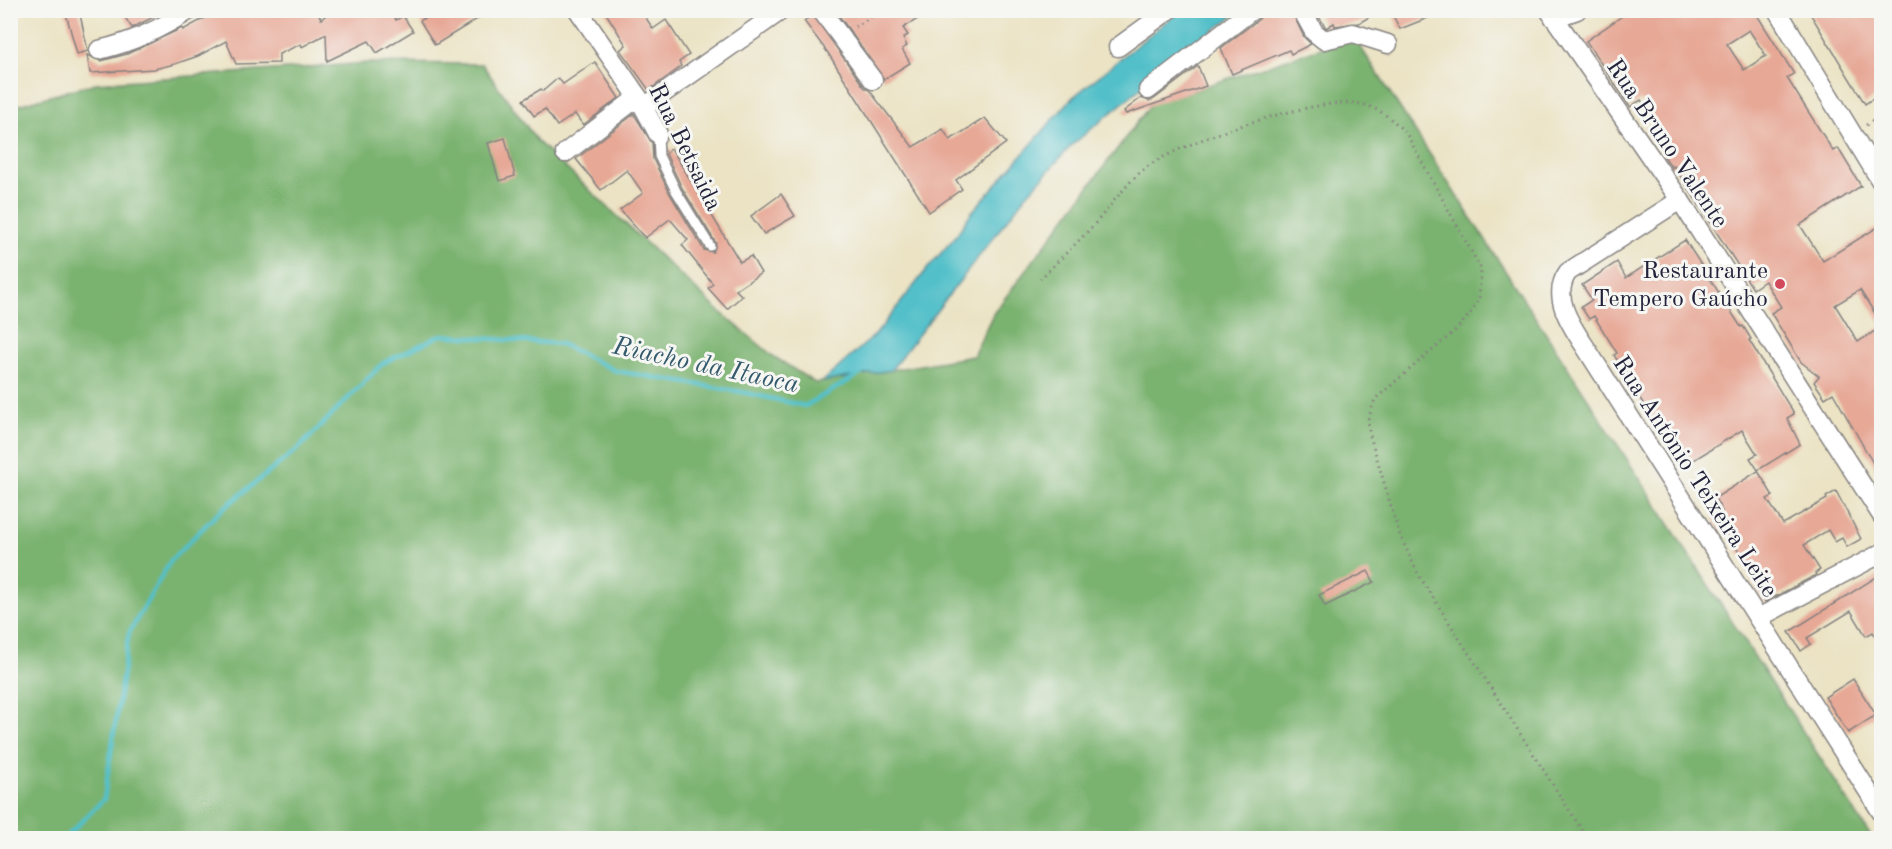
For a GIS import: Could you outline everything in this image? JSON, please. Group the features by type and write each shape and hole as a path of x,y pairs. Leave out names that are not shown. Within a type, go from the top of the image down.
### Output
{"street":[{"path":"99,50 131,42 154,32 190,10"},
{"name":"Rua Betsaida","path":"578,10 641,102 658,134"},
{"path":"565,153 782,10"},
{"path":"821,10 873,80"},
{"path":"1118,47 1169,10"},
{"path":"1148,90 1252,10"},
{"path":"1302,10 1314,32 1324,40 1353,33 1388,44"},
{"path":"1552,14 1577,10"},
{"path":"1777,10 1881,183"},
{"name":"Rua Bruno Valente","path":"1552,14 1680,200 1881,516"},
{"name":"Rua Antônio Teixeira Leite","path":"1680,200 1568,272 1561,284 1560,296 1591,356 1881,813"},
{"path":"1758,618 1881,553"}],"lane":[{"name":"Rua Betsaida","path":"658,134 659,156 676,191 710,246"}],"path":[{"path":"842,37 877,13"},
{"path":"1040,279 1092,227 1131,181 1145,169 1178,150 1256,123 1337,102 1360,104 1376,109 1407,133 1481,269 1482,283 1479,300 1456,330 1375,399 1368,420 1369,432 1399,533 1418,574 1587,838"}],"green space":[{"path":"1354,37 1872,838 11,838 11,107 96,83 368,63 482,64 537,141 718,310 773,356 815,383 973,356 993,314 1151,104"}],"water":[{"path":"1179,11 1240,11 1183,53 1072,145 1024,198 891,370 822,382 876,334 955,237 971,213 1072,98"}],"building":[{"path":"65,10 79,10 88,51 77,54"},
{"path":"120,10 167,10 132,28"},
{"path":"220,10 317,10 321,19 333,10 390,10 396,20 403,16 413,31 377,53 369,41 327,61 326,34 302,47 301,44 279,54 279,63 236,64 226,41 198,56 154,69 90,73 87,55 101,61 127,54 182,28 183,30"},
{"path":"436,10 492,10 435,45 420,21"},
{"path":"604,10 641,10 653,29 666,20 689,55 679,62 681,66 678,69 649,90 620,50 626,45"},
{"path":"806,10 810,10 864,87 870,91 913,147 943,129 950,140 985,118 1006,143 956,180 962,189 929,212 828,53 804,21 810,17"},
{"path":"835,10 932,10 903,28 908,35 903,38 907,46 902,49 910,63 884,79"},
{"path":"1265,10 1291,10 1304,37 1311,44 1291,54 1289,50 1232,74 1221,48 1259,19"},
{"path":"1323,10 1381,10 1359,23 1335,26 1334,23 1326,28 1317,14"},
{"path":"1390,10 1448,10 1400,29"},
{"path":"1619,10 1754,10 1794,74 1787,78 1833,151 1838,148 1861,186 1800,225 1823,261 1881,225 1881,323 1860,290 1835,305 1858,342 1881,327 1881,477 1833,393 1825,398 1814,382 1819,376 1801,362 1771,313 1781,307 1765,281 1753,289 1674,166 1672,168 1664,156 1666,154 1650,130 1658,125 1641,100 1630,107 1586,41 1622,16","holes":["1749,30 1766,56 1744,70 1727,44"]},
{"path":"1808,10 1872,10 1881,26 1881,94 1865,104"},
{"path":"595,62 619,98 583,125 575,114 557,126 545,109 534,116 523,100 541,89 543,91 558,78 563,84"},
{"path":"1198,66 1206,86 1126,114 1124,111 1141,98 1149,101 1154,99"},
{"path":"634,114 652,143 653,159 670,194 704,250 713,252 716,243 682,188 666,154 671,148 740,262 751,256 761,273 736,290 742,296 727,309 708,288 713,284 682,245 688,240 670,219 645,238 620,210 643,193 627,170 601,190 576,159"},
{"path":"505,138 515,176 499,181 488,143"},
{"path":"781,194 795,216 764,234 751,216"},
{"path":"1685,240 1741,327 1743,326 1751,339 1749,340 1794,414 1787,418 1800,444 1758,470 1750,458 1757,454 1742,430 1684,466 1676,454 1674,455 1614,355 1617,353 1594,316 1589,319 1581,307 1592,300 1582,285 1617,262 1626,278"},
{"path":"1758,471 1773,496 1767,499 1783,524 1827,499 1826,497 1836,491 1861,539 1847,547 1842,538 1835,542 1828,530 1804,545 1820,570 1815,573 1816,575 1765,602 1751,579 1754,577 1724,527 1720,530 1712,518 1722,511 1715,498"},
{"path":"1368,571 1374,582 1325,606 1319,595"},
{"path":"1881,574 1881,645 1873,632 1866,636 1851,611 1807,638 1811,644 1801,651 1789,632"},
{"path":"1853,679 1876,715 1848,733 1825,697"}],"waterway":[{"name":"Riacho da Itaoca","path":"65,838 104,799 129,633 171,560 220,511 299,448 383,363 441,335 561,344 616,371 742,392 805,406 862,373"}],"place":[{"name":"Restaurante Tempero Gaúcho","path":"1780,284"}]}
